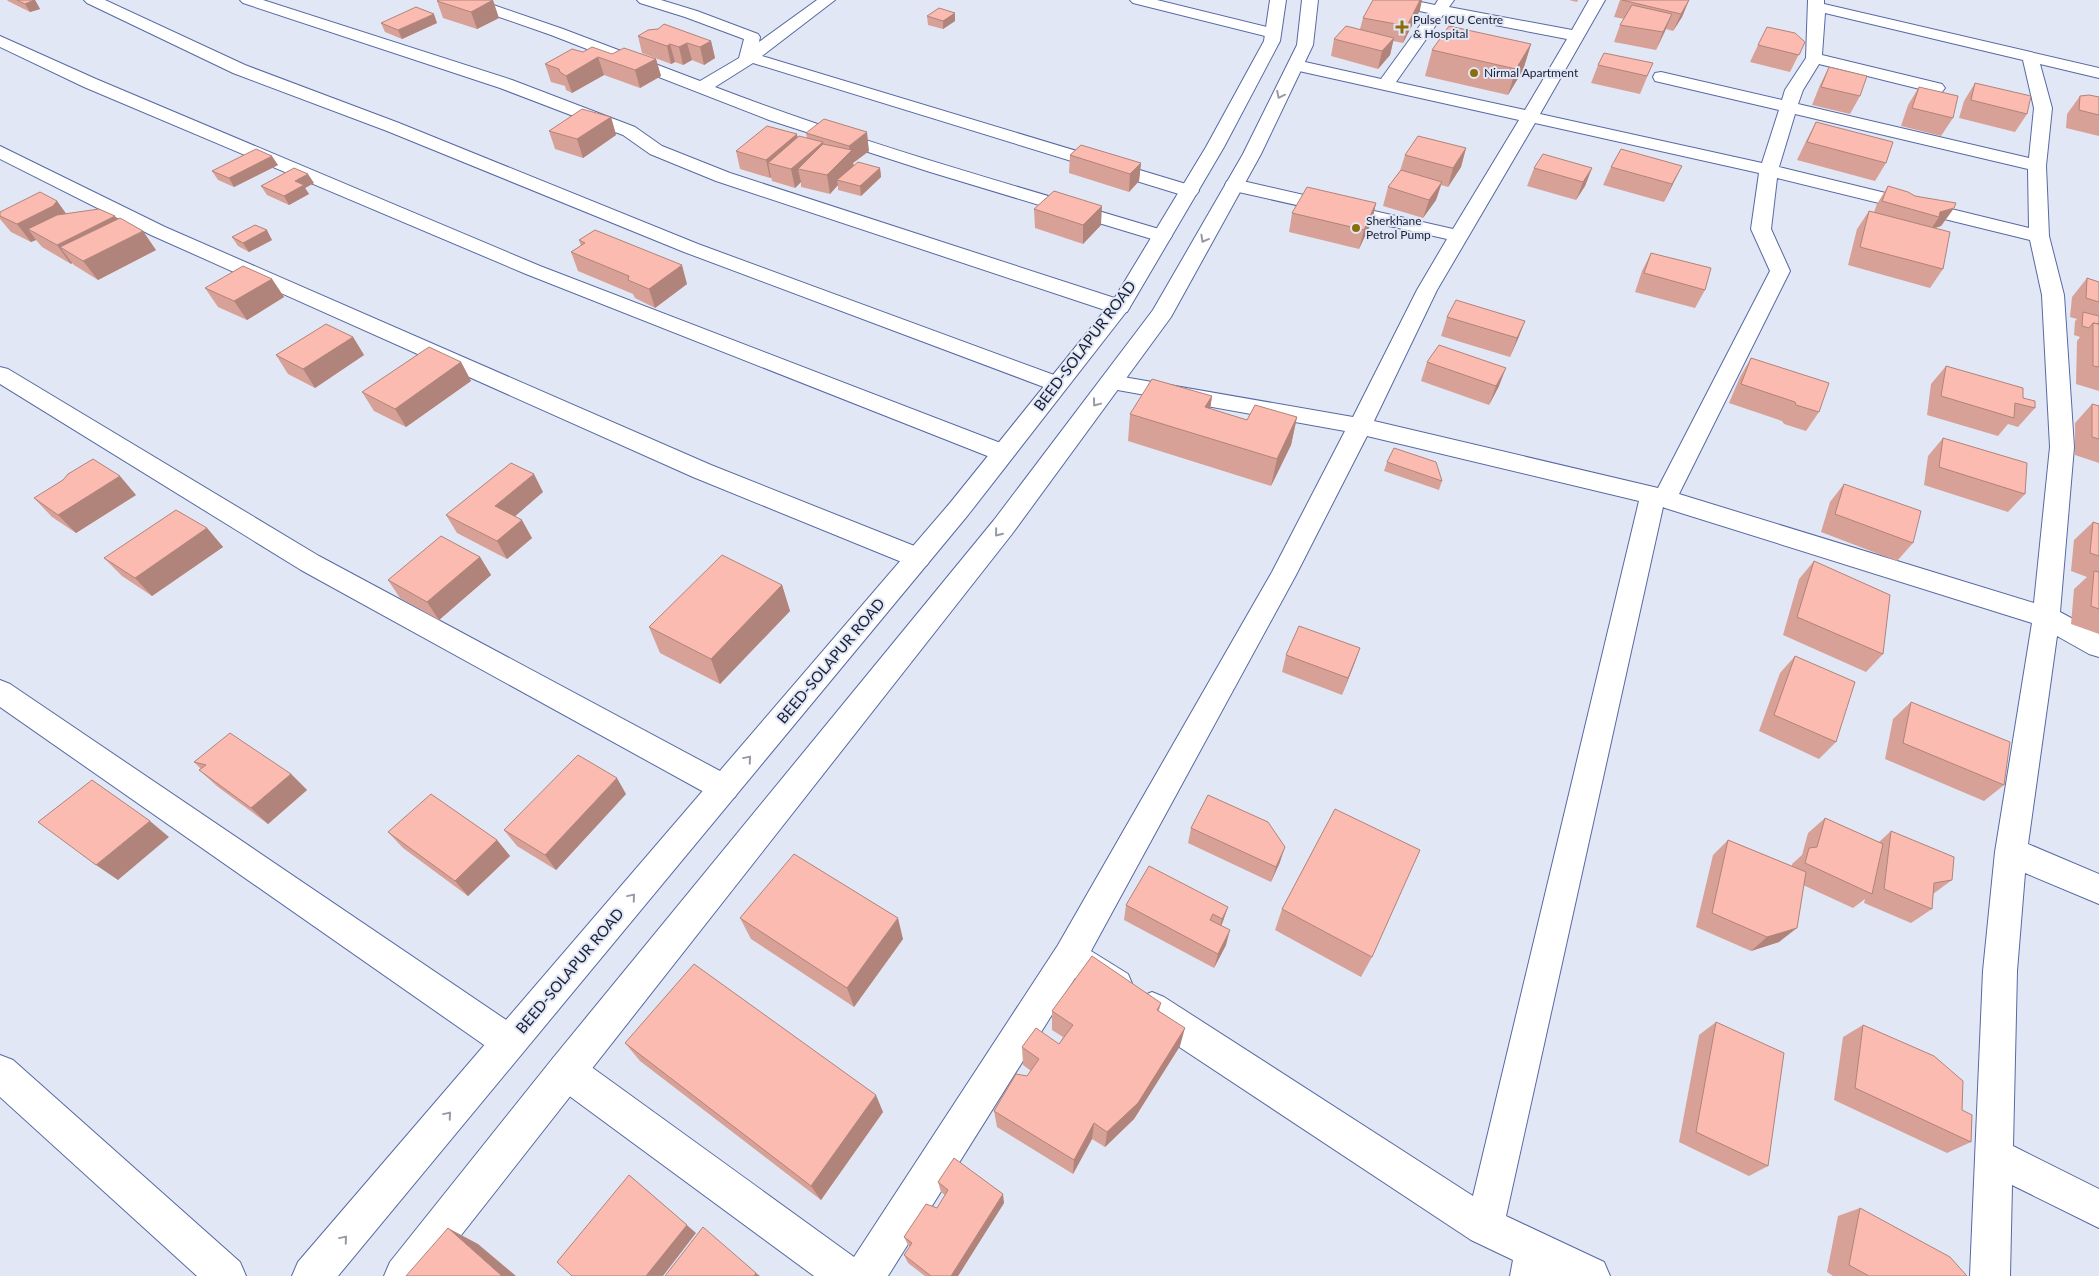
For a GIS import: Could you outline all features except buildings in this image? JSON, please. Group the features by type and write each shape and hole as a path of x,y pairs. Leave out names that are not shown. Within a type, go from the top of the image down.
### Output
{"street":[{"path":"92,0 239,69 393,128 691,248 1058,384"},
{"path":"248,0 506,84 629,131 656,150 723,177 1118,307"},
{"path":"464,0 557,32 775,116 1162,236"},
{"path":"645,0 691,14 752,37 750,57"},
{"path":"701,88 745,62 827,0"},
{"path":"1138,0 1273,33"},
{"name":"BEED-SOLAPUR ROAD","path":"312,1276 918,558 1118,307 1189,191 1272,41 1278,0"},
{"path":"404,1276 566,1071 1003,527 1164,312 1234,185 1296,65 1305,45 1310,0"},
{"path":"1386,0 1442,5 1576,36"},
{"path":"864,1276 1070,956 1283,575 1360,426 1427,290 1597,0"},
{"path":"1485,1226 1658,497 1780,271 1761,229 1769,170 1794,90 1814,58 1816,4 2099,73"},
{"path":"1386,84 1442,5"},
{"path":"0,41 90,83 533,270 1003,453"},
{"path":"1990,1276 2000,971 2011,852 2046,617 2062,448 2053,295 2039,236 2037,166 2042,108 2030,56"},
{"path":"750,57 1189,191"},
{"path":"1814,58 1936,88"},
{"path":"1296,65 1769,170 2039,236"},
{"path":"1660,77 2037,166"},
{"path":"0,152 158,231 675,459 918,558"},
{"path":"1234,185 1460,236"},
{"path":"0,374 310,563 724,788"},
{"path":"1112,382 1360,426 1658,497 2046,617 2099,646"},
{"path":"0,692 509,1042"},
{"path":"2011,852 2099,889"},
{"path":"1070,956 1485,1226 1535,1264 1590,1276"},
{"path":"566,1071 847,1276"},
{"path":"0,1073 226,1276"},
{"path":"1994,1156 2099,1209"}],"place":[{"name":"Pulse ICU Centre & Hospital","path":"1402,27"},
{"name":"Nirmal Apartment","path":"1474,73"},
{"name":"Sherkhane Petrol Pump","path":"1356,228"}]}
